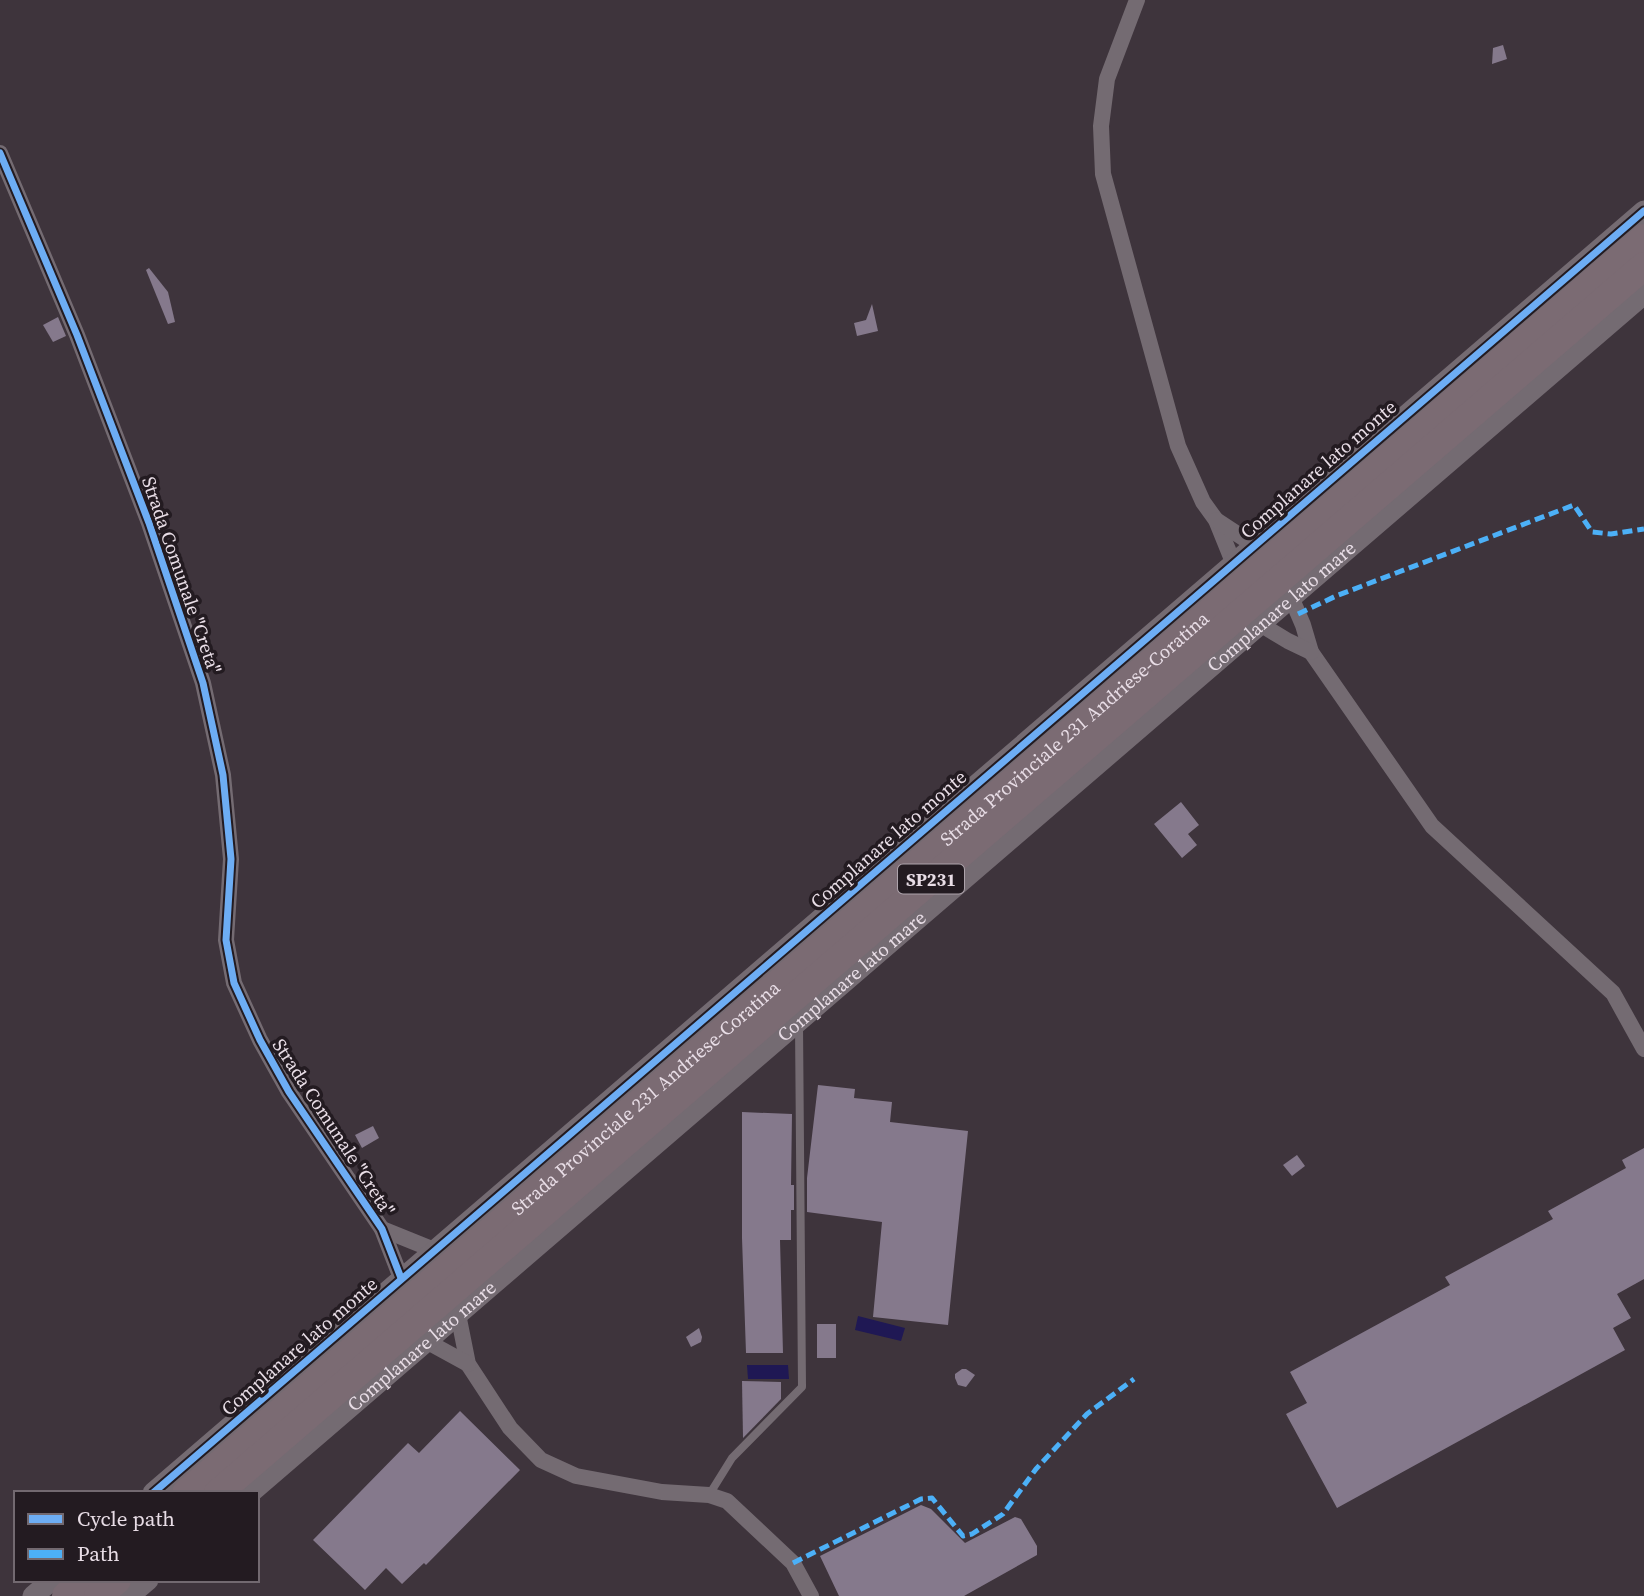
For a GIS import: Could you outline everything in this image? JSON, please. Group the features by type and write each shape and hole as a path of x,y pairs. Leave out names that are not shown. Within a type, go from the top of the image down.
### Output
{"highway":[{"name":"Strada Provinciale 231 Andriese-Coratina","path":"188,1491 1644,238"},
{"name":"Strada Provinciale 231 Andriese-Coratina","path":"220,1491 1644,266"},
{"path":"66,1596 82,1582"},
{"path":"98,1596 115,1582"}],"street":[{"path":"1137,0 1107,79 1101,126 1103,174 1178,446 1203,502 1216,520 1233,562"},
{"name":"Strada Comunale \"Creta\"","path":"0,153 82,348 149,523 203,683 223,775 231,859 226,940 234,983 260,1040 289,1091 382,1229 401,1278"},
{"name":"Complanare lato monte","path":"155,1491 1644,211"},
{"name":"Complanare lato mare","path":"252,1491 1644,294"},
{"path":"1216,520 1254,545"},
{"path":"1291,597 1311,652 1432,826 1613,993 1644,1049"},
{"path":"1260,624 1311,652"},
{"name":"Strada Comunale \"Creta\"","path":"382,1229 434,1250"},
{"path":"458,1314 468,1364 510,1428 534,1455 564,1473 662,1492 709,1495 732,1505 793,1563 811,1596"},
{"path":"426,1341 468,1364"},
{"path":"33,1596 50,1582"},
{"path":"129,1596 146,1582"}],"lane":[{"path":"709,1495 732,1458 802,1387 799,1020"}],"shaded area":[{"path":"858,1316 905,1328 901,1341 855,1330"},
{"path":"747,1365 788,1365 789,1379 748,1379"}],"building":[{"path":"1503,45 1507,59 1492,64 1493,48"},
{"path":"149,268 168,292 175,322 168,324 146,270"},
{"path":"872,304 878,331 857,336 854,323 866,320"},
{"path":"58,317 66,336 53,342 43,325"},
{"path":"1181,802 1199,825 1188,834 1197,845 1182,858 1154,824"},
{"path":"818,1085 855,1089 854,1098 892,1102 890,1122 968,1131 948,1325 873,1317 882,1222 807,1212 807,1178"},
{"path":"742,1112 792,1114 791,1185 794,1185 794,1210 791,1210 791,1240 780,1240 783,1353 746,1353"},
{"path":"373,1126 379,1138 362,1148 355,1135"},
{"path":"1644,1148 1644,1279 1617,1294 1631,1318 1613,1328 1625,1350 1337,1508 1286,1414 1307,1403 1290,1372 1450,1285 1445,1277 1553,1219 1548,1211 1626,1168 1622,1160"},
{"path":"1297,1155 1305,1166 1292,1176 1283,1165"},
{"path":"817,1324 836,1324 836,1358 817,1358"},
{"path":"699,1328 701,1342 691,1347 686,1337"},
{"path":"962,1369 975,1375 966,1387 958,1385 955,1378 955,1374"},
{"path":"742,1381 781,1382 781,1399 743,1438"},
{"path":"460,1411 520,1470 426,1565 424,1563 402,1584 386,1568 365,1590 313,1540 408,1443 419,1453"},
{"path":"921,1505 931,1509 965,1543 1015,1517 1021,1519 1037,1546 1037,1555 964,1596 839,1596 820,1556"}],"marked path":[{"path":"1298,614 1336,596 1574,505 1592,532 1611,534 1644,529"},
{"path":"793,1563 921,1499 932,1498 963,1536 972,1534 1003,1514 1036,1469 1087,1414 1134,1379"}],"cycle path":[{"path":"0,153 77,335 149,523 203,683 223,775 231,859 226,940 234,983 260,1040 289,1092 382,1229 401,1278"},
{"path":"155,1491 1644,211"}]}
